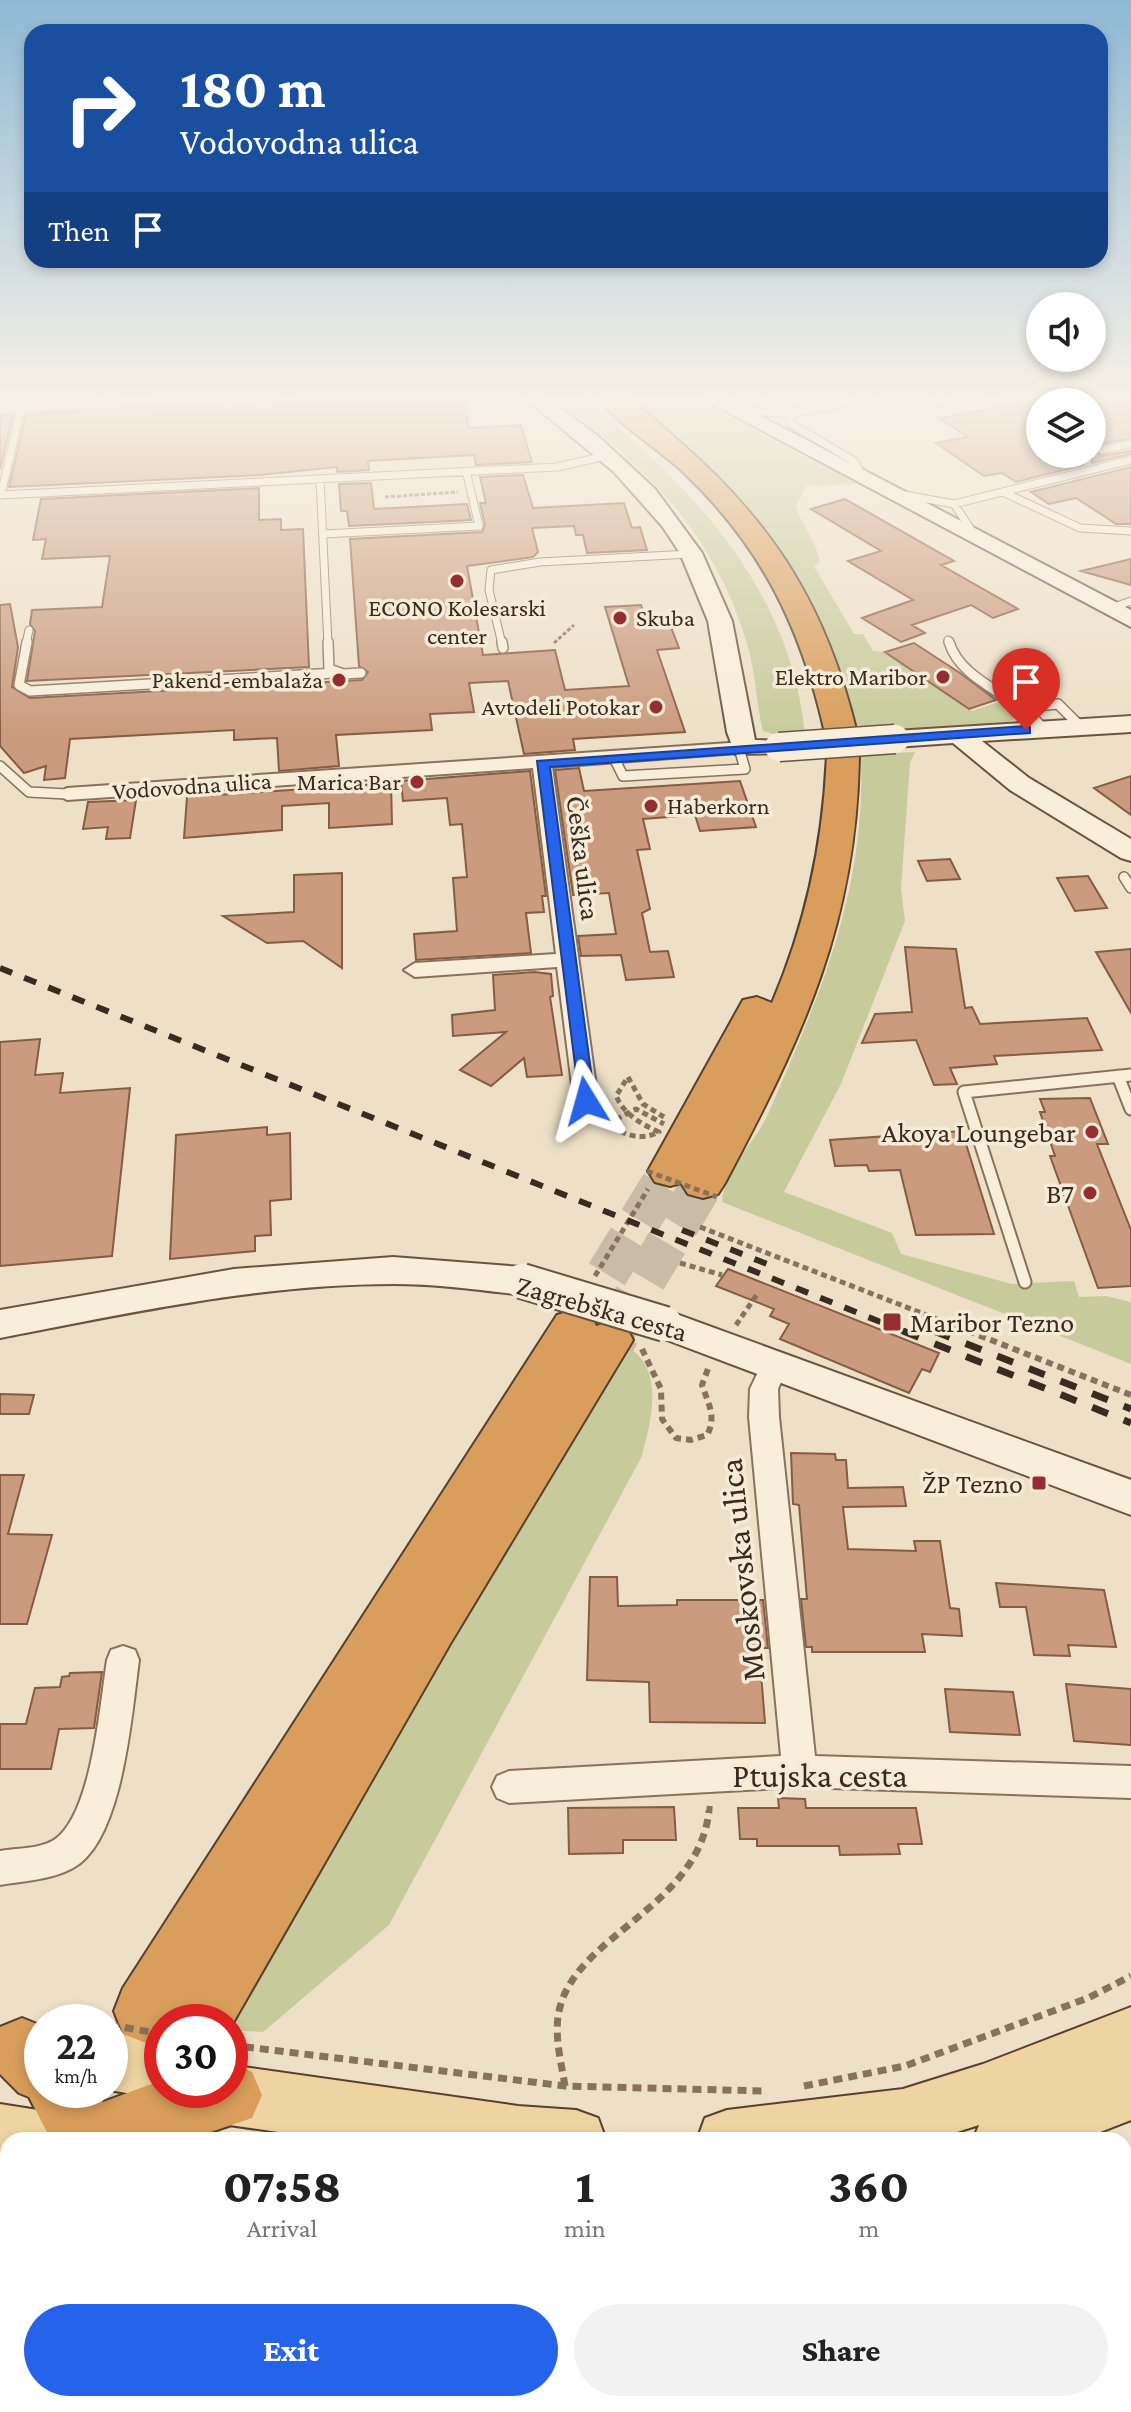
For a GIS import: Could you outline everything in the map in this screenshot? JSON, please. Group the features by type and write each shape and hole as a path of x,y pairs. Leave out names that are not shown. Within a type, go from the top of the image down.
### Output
{"highway":[{"path":"711,511 750,557 794,639 829,742"},
{"path":"678,1177 777,1039 821,924 841,830 819,644 781,570 734,511"},
{"path":"216,2004 431,1627 615,1324"},
{"path":"69,2108 83,2132"},
{"path":"111,2132 116,2128 195,2108"}],"main road":[{"path":"794,2132 903,2119 983,2094 1131,2036"},
{"path":"248,2061 504,2132"},
{"path":"1023,2132 1131,2090"},
{"path":"527,2132 570,2113"}],"street":[{"path":"661,511 690,554 719,618 742,748"},
{"path":"929,511 1124,609"},
{"name":"Vodovodna ulica","path":"67,794 1131,724"},
{"path":"960,735 974,750 1002,770 1127,853"},
{"name":"Češka ulica","path":"542,764 586,1101"},
{"name":"Češka ulica","path":"415,970 567,960"},
{"name":"Zagrebška cesta","path":"0,1324 248,1281 313,1275 390,1271 522,1281 615,1324 775,1365 1131,1498"},
{"name":"Moskovska ulica","path":"775,1365 764,1389 764,1417 800,1771"},
{"path":"0,1868 63,1856 79,1843 107,1762 123,1660"},
{"name":"Ptujska cesta","path":"509,1787 800,1771 1131,1782"}],"lane":[{"path":"322,511 329,669 335,673"},
{"path":"323,534 479,526 475,511"},
{"path":"958,511 974,534"},
{"path":"1041,511 1082,531 1108,535 1131,531"},
{"path":"503,648 489,590 491,570 540,562 690,554"},
{"path":"29,630 19,685 30,691 361,673"},
{"path":"948,640 949,650 961,665 1026,707 1043,729"},
{"path":"1026,707 1059,703 1066,707 1081,727"},
{"path":"0,766 25,792 36,796 67,794"},
{"path":"1127,853 1131,888"},
{"path":"1025,1282 964,1092 1124,1075 1131,1109"}],"path":[{"path":"554,643 574,625"},
{"path":"586,1101 607,1124 637,1136 652,1137 659,1132 627,1113 616,1096 628,1077 643,1104 674,1124 636,1109 627,1113 607,1124"},
{"path":"678,1177 652,1183 615,1324 642,1347 661,1381 665,1396 662,1419 676,1438 691,1440 707,1435 713,1425 713,1412 702,1385 711,1359"},
{"path":"700,1227 1131,1395"},
{"path":"680,1263 722,1275"},
{"path":"730,1332 758,1293"},
{"path":"570,2113 560,2006 584,1963 639,1919 686,1868 710,1820 710,1776"},
{"path":"792,2088 905,2066 1088,1998 1131,1976"},
{"path":"248,2056 570,2113 778,2091"}],"green space":[{"path":"677,511 703,511 750,575 787,651 805,735 780,736 763,731 753,668 734,606 717,569"},
{"path":"733,511 798,511 818,554 820,562 814,566 854,634 863,634 873,651 885,652 972,711 1002,701 1019,711 1018,717 1007,723 851,732 845,682 826,634 779,554"},
{"path":"915,752 910,763 901,888 905,921 841,1084 784,1192 892,1233 901,1254 1012,1284 1074,1281 1079,1297 1106,1296 1131,1302 1131,1364 722,1202 728,1178 769,1112 823,981 837,938 856,850 861,803 861,754"},
{"path":"617,1342 633,1351 644,1362 652,1392 652,1409 641,1458 389,1925 263,2032 248,2031 248,2004 223,2004"}],"building":[{"path":"39,511 259,511 259,520 281,519 281,530 303,529 309,667 27,681 35,631 30,624 32,610 102,607 110,556 42,559 46,539 33,540"},
{"path":"341,511 469,511 471,520 349,526 347,511"},
{"path":"482,511 626,511 632,528 640,527 647,550 587,553 583,535 576,535 574,526 532,528 538,552 533,557 467,566 483,655 555,650 565,690 629,686 605,607 641,605 649,629 671,627 679,648 657,650 685,732 573,739 575,750 524,754 508,681 469,683 474,712 430,714 432,730 336,735 339,766 279,771 277,738 234,740 234,730 70,739 65,778 44,780 46,766 24,773 0,746 0,605 10,604 18,647 12,687 30,698 362,680 368,672 359,666 350,539 482,532 485,525"},
{"path":"814,511 865,511 954,561 941,565 1018,609 993,618 971,605 912,625 925,633 901,642 862,618 913,600 848,561 881,551"},
{"path":"1095,511 1131,511 1131,524 1116,524"},
{"path":"1131,559 1131,585 1081,571"},
{"name":"Elektro Maribor","path":"914,643 996,700 969,709 885,652"},
{"path":"579,768 584,791 740,781 756,827 700,831 695,815 643,819 650,849 637,850 650,909 642,913 650,952 668,951 674,977 626,980 621,955 581,956 578,936 616,934 609,893 573,895 555,770"},
{"path":"530,771 546,896 542,896 544,912 526,913 531,953 416,960 414,934 457,931 453,878 467,877 462,824 450,825 447,798 403,801 401,781"},
{"path":"1131,776 1131,815 1094,788"},
{"path":"391,783 392,824 329,828 329,803 282,806 282,830 184,838 187,797"},
{"path":"136,800 130,838 106,839 108,827 83,829 88,802"},
{"path":"950,859 960,879 927,881 918,861"},
{"path":"342,873 342,968 303,941 267,943 223,916 294,912 294,875"},
{"path":"1088,876 1107,908 1075,911 1057,878"},
{"path":"905,947 956,949 965,1008 972,1007 980,1024 1087,1018 1102,1050 994,1056 997,1064 950,1068 957,1084 934,1085 916,1040 862,1043 875,1014 912,1012"},
{"path":"1131,949 1131,1013 1096,952"},
{"path":"551,974 553,996 550,997 562,1075 527,1077 524,1058 491,1086 460,1070 506,1032 453,1036 452,1015 495,1010 493,975"},
{"path":"40,1039 35,1075 63,1073 60,1093 130,1088 112,1256 0,1266 0,1042"},
{"name":"B7","path":"1090,1098 1108,1144 1097,1144 1131,1230 1131,1286 1098,1288 1050,1156 1055,1156 1040,1112 1045,1112 1040,1099"},
{"path":"267,1127 267,1135 290,1133 291,1199 270,1201 271,1235 255,1236 255,1251 170,1259 176,1135"},
{"path":"962,1131 994,1234 916,1235 900,1170 869,1171 867,1165 835,1166 830,1140"},
{"path":"728,1269 939,1353 930,1372 922,1369 909,1393 780,1339 789,1324 770,1316 774,1309 716,1286"},
{"path":"0,1394 34,1395 29,1414 0,1414"},
{"path":"791,1453 835,1454 836,1460 846,1460 848,1488 903,1487 906,1506 843,1507 848,1549 916,1551 914,1541 940,1541 950,1608 959,1609 962,1636 922,1634 925,1652 812,1652 812,1647 806,1647 801,1599 807,1599 799,1505 793,1504"},
{"path":"0,1475 24,1475 8,1534 52,1535 27,1624 0,1624"},
{"path":"590,1577 617,1577 618,1606 677,1605 677,1600 763,1600 768,1648 759,1648 765,1723 650,1722 649,1682 587,1680"},
{"path":"996,1583 1104,1590 1116,1647 1068,1645 1070,1656 1034,1655 1026,1607 1000,1607"},
{"path":"102,1672 94,1728 59,1729 51,1769 0,1769 0,1724 26,1724 35,1688 60,1687 62,1677 70,1673"},
{"path":"1066,1684 1131,1689 1131,1745 1074,1741"},
{"path":"945,1689 1013,1692 1020,1735 950,1732"},
{"path":"778,1798 805,1799 806,1808 916,1808 922,1844 898,1844 900,1854 840,1855 839,1846 757,1846 757,1839 740,1839 738,1808 779,1808"},
{"path":"674,1807 676,1840 623,1840 623,1853 569,1854 568,1808"}],"tunnel":[{"path":"574,1328 670,1171"},
{"path":"613,1333 703,1183"},
{"path":"609,1340 614,1331"}],"railway":[{"path":"0,968 908,1333"},
{"path":"682,1230 767,1264"},
{"path":"915,1324 939,1333"},
{"path":"903,1331 1131,1423"},
{"path":"934,1331 1131,1409"}],"place":[{"name":"ECONO Kolesarski center","path":"457,581"},
{"name":"Skuba","path":"620,618"},
{"name":"Elektro Maribor","path":"943,677"},
{"name":"Pakend-embalaža","path":"339,680"},
{"name":"Avtodeli Potokar","path":"656,707"},
{"name":"Marica Bar","path":"417,782"},
{"name":"Haberkorn","path":"651,806"},
{"name":"Akoya Loungebar","path":"1092,1132"},
{"name":"B7","path":"1090,1193"},
{"name":"Maribor Tezno","path":"892,1322"},
{"name":"ŽP Tezno","path":"1039,1483"}],"route":[{"path":"586,1101 542,764 1026,730"}]}
